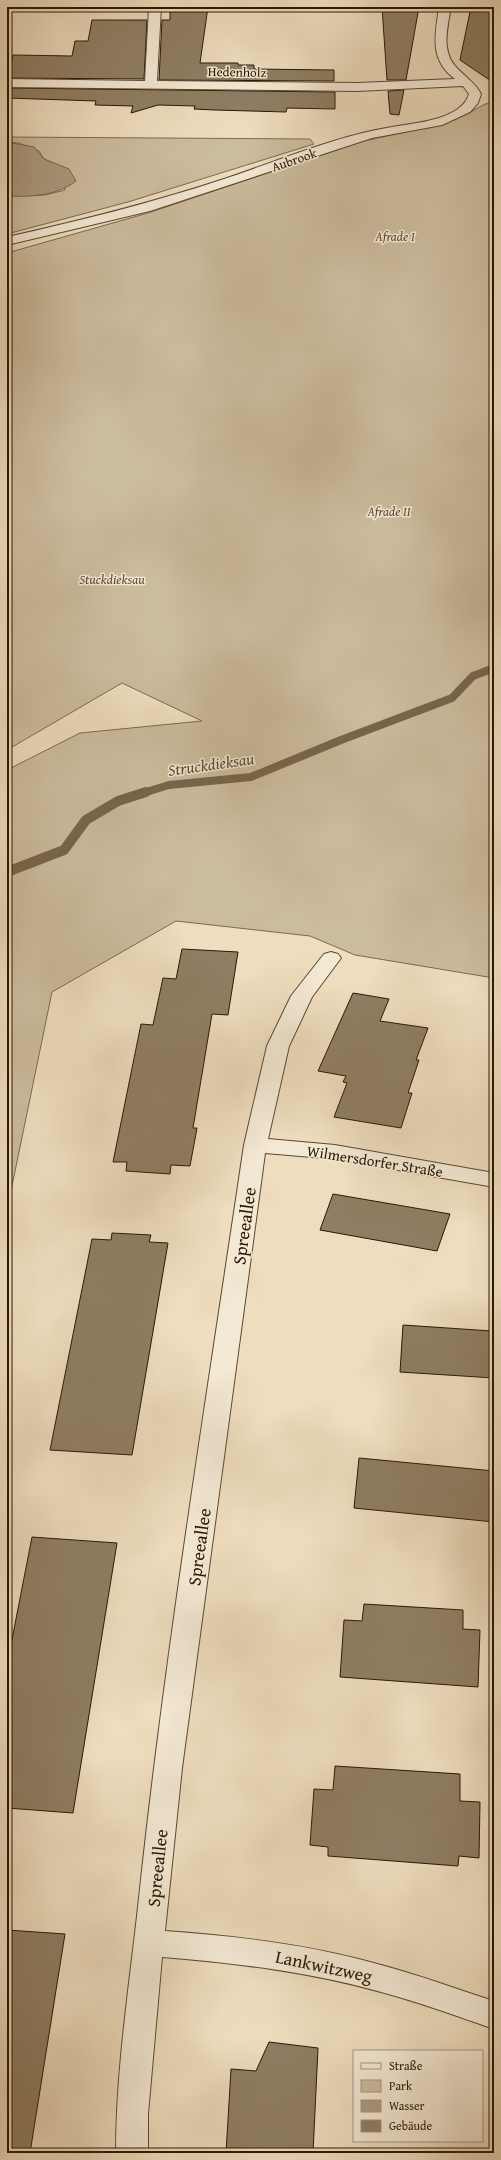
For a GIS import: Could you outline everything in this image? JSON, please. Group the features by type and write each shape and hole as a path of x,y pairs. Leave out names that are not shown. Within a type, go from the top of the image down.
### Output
{"street":[{"path":"150,85 155,7"},
{"name":"Aubrook","path":"7,241 144,208 255,174 360,138 440,121 459,113 471,104 475,94 466,82 446,65 439,51 445,7"},
{"name":"Hedenholz","path":"7,83 357,87 466,82"},
{"name":"Spreeallee","path":"132,2153 132,2114 148,1943 154,1904 168,1768 255,1145 278,1046 302,996 331,958"},
{"name":"Wilmersdorfer Straße","path":"255,1145 335,1152 494,1180"},
{"name":"Lankwitzweg","path":"148,1943 203,1946 287,1957 381,1978 494,2015"}],"green space":[{"path":"494,103 494,978 355,955 310,936 176,921 52,992 7,1210 7,770 80,733 202,721 122,683 7,750 7,253 148,213 364,141 437,125 469,113 485,104"},
{"path":"7,137 310,139 314,144 128,202 7,234 7,196 45,195 65,190 55,164 44,159 39,151 19,143 7,142"}],"water":[{"path":"7,142 34,147 44,159 69,169 76,181 52,193 34,196 7,196"}],"building":[{"path":"170,7 208,7 200,63 238,63 238,65 254,65 254,69 334,70 334,81 159,80 162,20 170,20"},
{"path":"382,7 419,7 406,80 387,80"},
{"path":"471,7 494,8 494,83 460,60"},
{"path":"92,20 147,20 144,79 7,78 13,55 72,56 75,41 88,41"},
{"path":"7,88 335,92 335,109 287,108 286,112 194,109 195,106 158,105 131,113 133,106 95,105 96,101 7,98"},
{"path":"404,90 399,115 390,114 388,91"},
{"path":"182,949 238,952 228,1015 212,1014 193,1128 197,1128 190,1166 171,1165 170,1174 126,1171 127,1162 113,1162 141,1024 153,1025 163,978 176,979"},
{"path":"353,993 389,999 380,1021 428,1028 416,1060 419,1060 408,1093 412,1093 401,1128 334,1117 347,1083 343,1082 346,1076 318,1071"},
{"path":"333,1194 450,1214 437,1251 320,1230"},
{"path":"112,1233 151,1235 149,1242 168,1243 132,1455 50,1450 92,1239 111,1240"},
{"path":"403,1325 492,1331 492,1335 494,1335 494,1378 400,1372"},
{"path":"359,1458 494,1471 494,1522 354,1508"},
{"path":"32,1537 117,1543 73,1813 7,1808 7,1665"},
{"path":"364,1604 463,1610 463,1629 480,1630 478,1687 340,1677 344,1620 362,1621"},
{"path":"335,1766 460,1774 460,1801 480,1802 479,1858 459,1856 458,1866 328,1856 328,1847 310,1845 314,1789 333,1790"},
{"path":"7,1930 65,1934 30,2153 7,2153"},
{"path":"269,2042 318,2048 313,2153 226,2153 231,2069 256,2071"}],"waterway":[{"name":"Struckdieksau","path":"143,793 169,785 251,777 341,740 452,698 473,676 494,668"},
{"name":"Struckdieksau","path":"7,872 64,850 86,820 118,801 146,792"}],"park label":[{"name":"Afrade I","path":"395,236"},
{"name":"Afrade II","path":"389,511"},
{"name":"Stuckdieksau","path":"112,579"}]}
